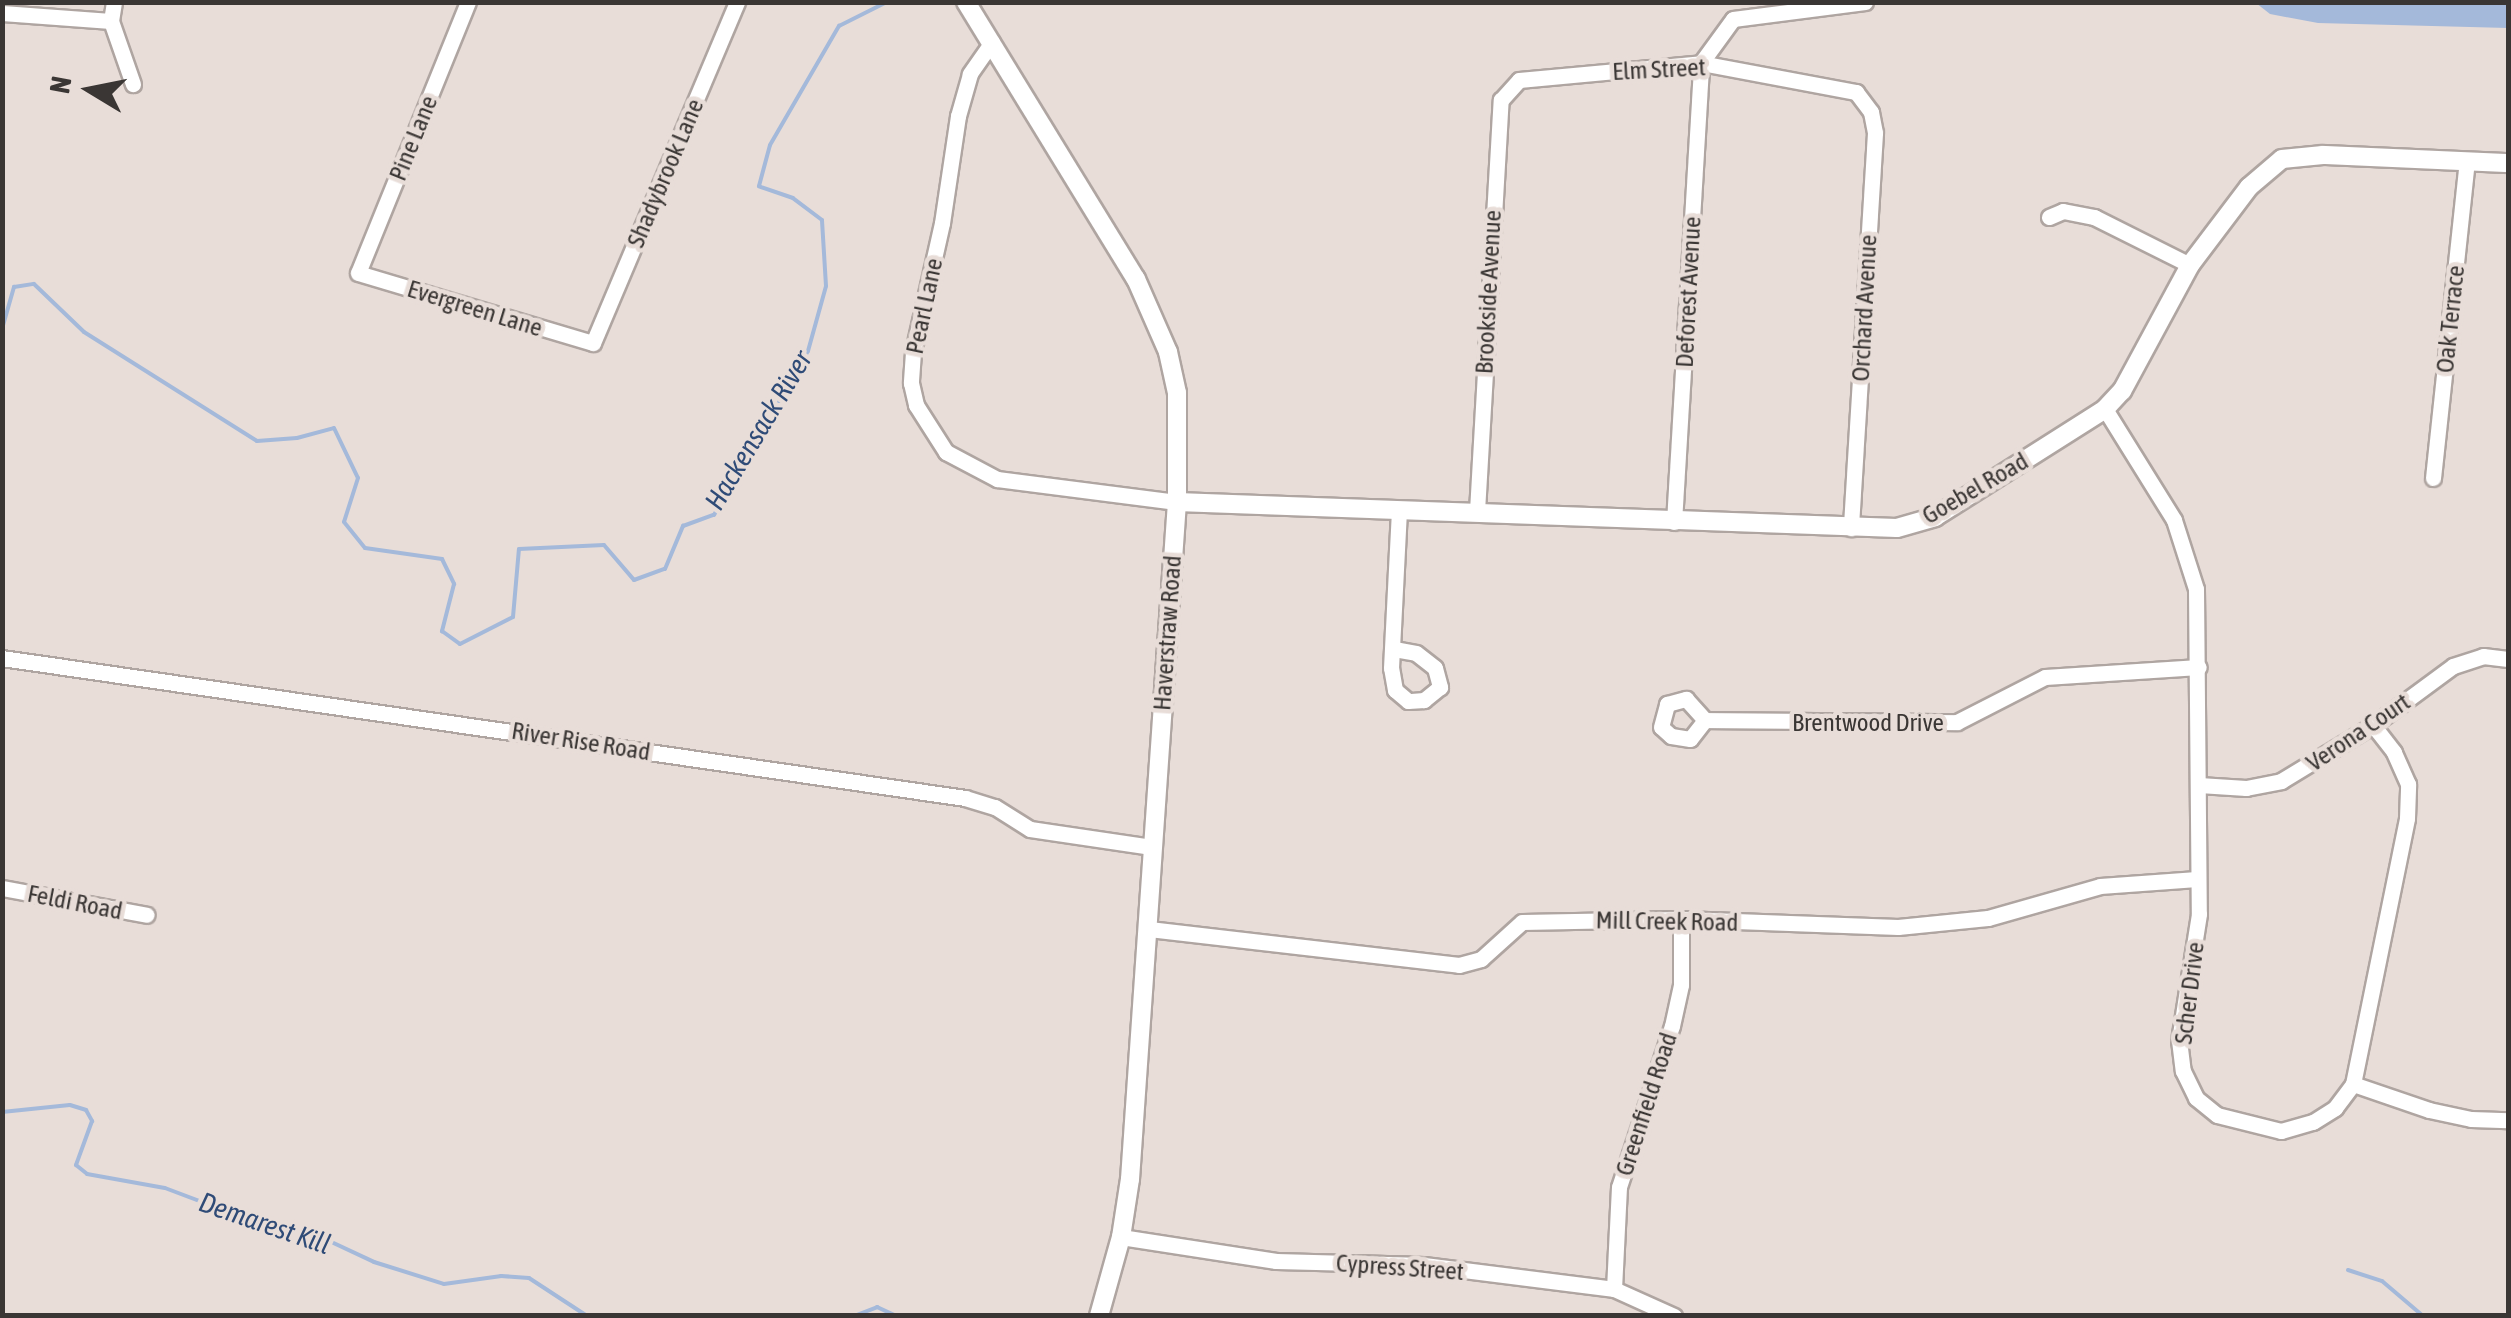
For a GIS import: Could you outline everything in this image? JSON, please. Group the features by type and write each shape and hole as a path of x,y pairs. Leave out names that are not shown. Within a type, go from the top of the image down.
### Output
{"street":[{"path":"114,2 112,21 132,84"},
{"name":"Pine Lane","path":"358,273 468,2"},
{"name":"Shadybrook Lane","path":"593,343 737,2"},
{"name":"Haverstraw Road","path":"966,2 1154,314 1177,393 1177,502 1130,1179 1121,1237 1100,1316"},
{"path":"1701,63 1734,20 1865,2"},
{"path":"2,13 112,21"},
{"name":"Pearl Lane","path":"992,42 970,74 958,116 942,223 913,352 911,383 916,405 946,452 997,480 1177,502"},
{"name":"Elm Street","path":"1519,80 1701,63 1856,92"},
{"name":"Deforest Avenue","path":"1674,522 1701,63"},
{"name":"Brookside Avenue","path":"1477,512 1498,119 1501,100 1519,80"},
{"name":"Orchard Avenue","path":"1851,528 1875,133 1870,112 1856,92"},
{"name":"Goebel Road","path":"1177,502 1897,528 1935,517 2105,409 2122,391 2190,265 2249,188 2282,159 2323,154 2508,163"},
{"name":"Oak Terrace","path":"2433,478 2466,161"},
{"path":"2049,217 2064,211 2094,217 2190,265"},
{"name":"Evergreen Lane","path":"358,273 593,343"},
{"name":"Scher Drive","path":"2105,409 2174,520 2196,589 2199,914 2178,1040 2183,1072 2196,1098 2218,1115 2282,1132 2312,1122 2334,1108 2354,1084"},
{"path":"1394,649 1399,512"},
{"name":"Verona Court","path":"2199,784 2246,788 2281,781 2373,725 2454,666 2483,656 2508,659"},
{"name":"River Rise Road","path":"2,658 965,798 995,806 1030,829 1152,847"},
{"name":"Brentwood Drive","path":"1704,720 1957,722 2045,677 2199,666"},
{"path":"2373,725 2394,752 2408,784 2407,818 2354,1084 2429,1110 2471,1119 2508,1120"},
{"name":"Mill Creek Road","path":"1149,929 1459,965 1481,959 1522,922 1681,919 1898,928 1988,918 2100,886 2197,879"},
{"name":"Feldi Road","path":"2,888 148,916"},
{"name":"Greenfield Road","path":"1614,1289 1619,1187 1672,1026 1681,985 1681,919"},
{"name":"Cypress Street","path":"1121,1237 1276,1261 1424,1265 1614,1289 1674,1316"}],"water":[{"path":"2256,3 2508,3 2508,28 2318,23 2270,14"}],"waterway":[{"name":"Hackensack River","path":"2,329 14,287 34,284 84,332 257,441 297,438 334,428 358,478 344,522 365,548 442,559 454,584 442,631 460,644 513,617 519,549 604,545 634,580 665,569 683,526 714,515 808,351 826,286 822,220 793,198 759,186 770,145 839,26 887,2"},
{"name":"Demarest Kill","path":"2,1112 70,1105 86,1110 92,1121 76,1165 87,1174 165,1188 250,1220 325,1239 374,1262 444,1284 501,1276 529,1278 587,1316"},
{"path":"2348,1270 2382,1281 2422,1315"},
{"name":"Demarest Kill","path":"854,1316 877,1307 896,1316"}]}
